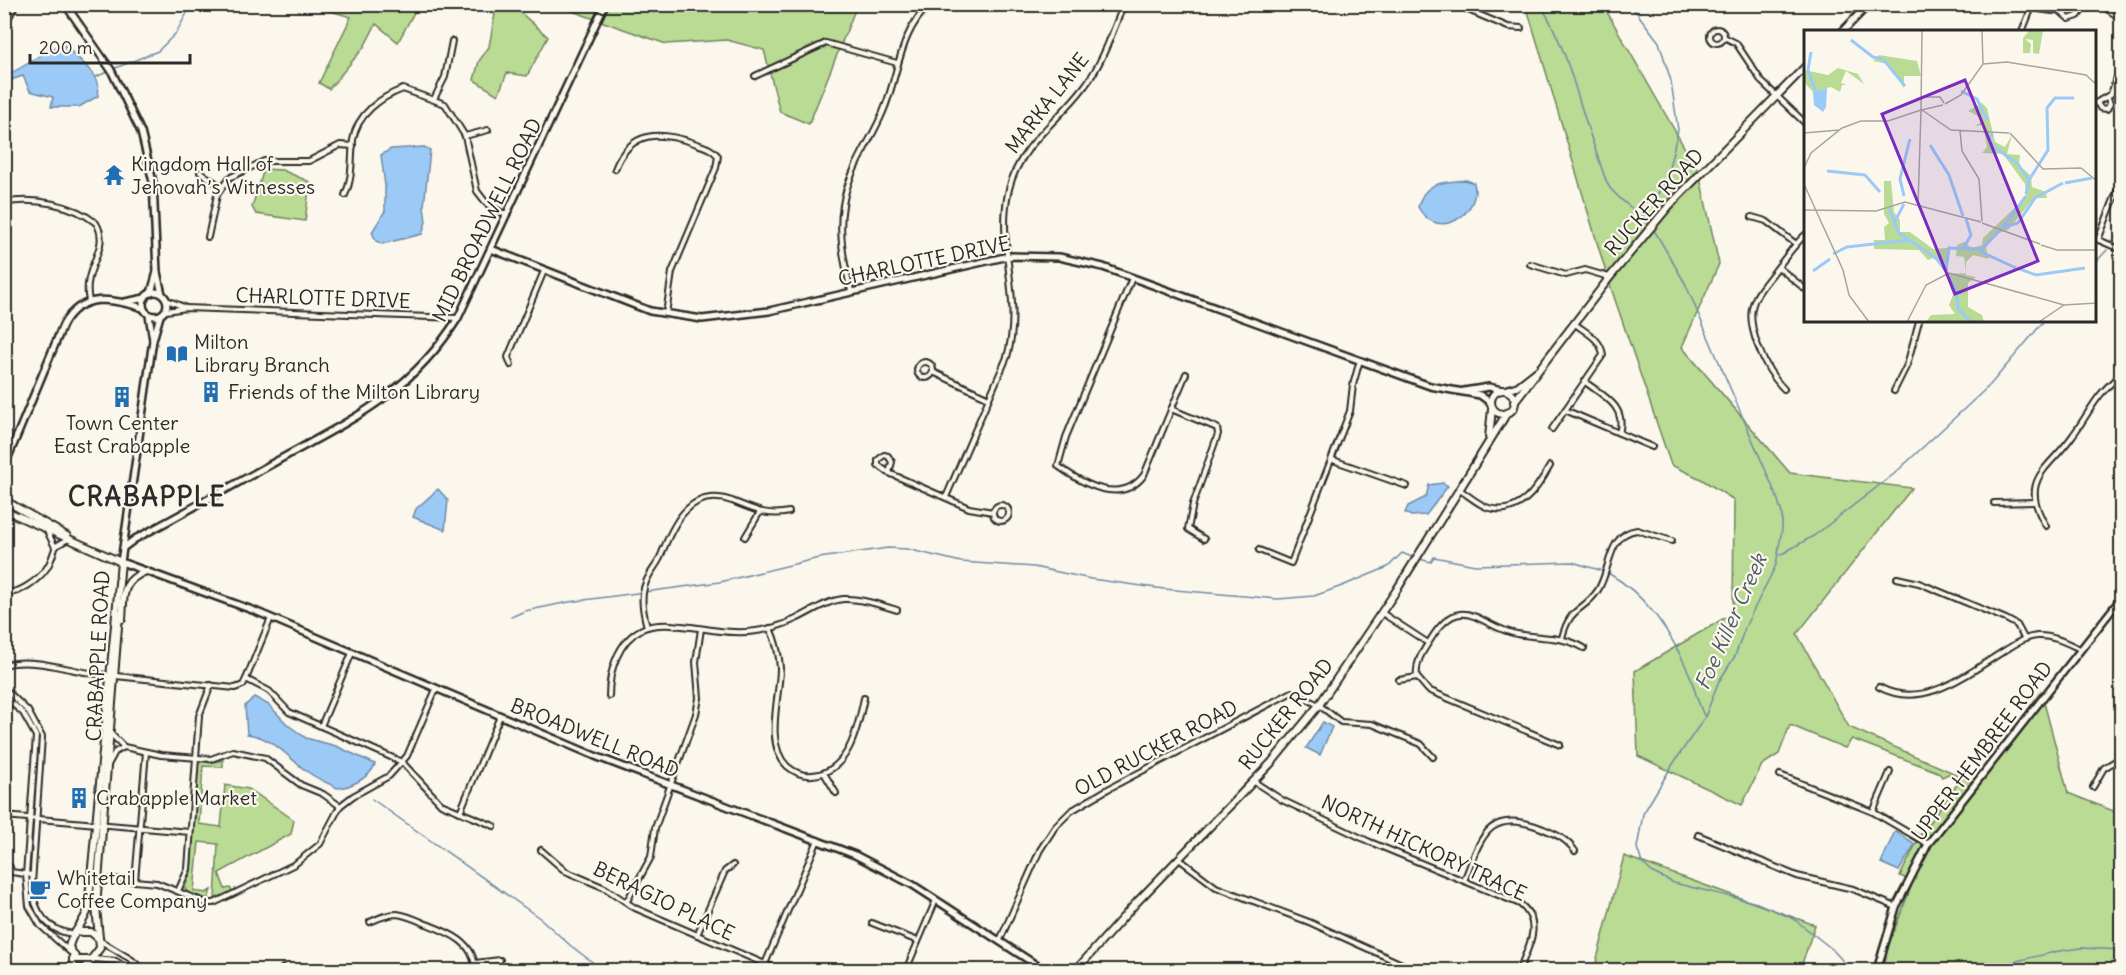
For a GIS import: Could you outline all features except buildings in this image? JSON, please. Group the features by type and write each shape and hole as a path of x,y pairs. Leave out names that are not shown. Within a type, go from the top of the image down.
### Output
{"main road":[{"path":"1844,30 1869,4"},
{"name":"RUCKER ROAD","path":"1514,402 1656,221 1804,68"},
{"name":"RUCKER ROAD","path":"1504,390 1518,386 1540,369"},
{"path":"1504,390 1513,396 1514,402 1507,413 1497,412 1491,405 1493,395 1504,390"},
{"name":"RUCKER ROAD","path":"1485,449 1492,429 1491,405"},
{"name":"RUCKER ROAD","path":"1076,970 1253,781 1319,705 1382,613 1507,413"},
{"path":"4,500 72,540"},
{"path":"4,510 121,562"},
{"name":"CRABAPPLE ROAD","path":"77,933 88,909 108,765 121,562"},
{"name":"CRABAPPLE ROAD","path":"98,939 96,907 99,824 121,562"},
{"path":"118,633 122,630 125,587 130,579 146,571"},
{"path":"73,970 70,942 77,933 91,932 98,939 99,952 83,970"},
{"path":"72,954 82,962 93,959"}],"street":[{"path":"4,27 16,4"},
{"path":"65,4 112,72 136,120 150,166 157,231 157,272 162,294 167,300 166,311 160,316 153,340 121,562"},
{"name":"MID BROADWELL ROAD","path":"123,548 135,538 379,403 425,364 458,318 605,4"},
{"path":"851,291 841,243 843,202 852,172 885,110 907,34 930,4"},
{"name":"MARKA LANE","path":"945,497 989,398 1014,334 1006,209 1016,169 1033,141 1091,78 1124,4"},
{"path":"1454,4 1508,27 1521,28"},
{"path":"2099,4 2121,19"},
{"path":"2023,30 2033,6 2059,10 2070,5 2080,5 2081,12 2075,18 2069,19 2059,10"},
{"path":"1724,37 1736,43 1762,82 1804,122"},
{"path":"434,99 445,78 452,41"},
{"path":"754,76 826,44 897,63"},
{"path":"2108,98 2096,104 2100,108 2109,108 2108,98 2121,63"},
{"path":"345,195 349,188 354,137 366,113 382,97 403,89 445,104 465,136 477,191 487,204 507,215"},
{"path":"465,136 488,130"},
{"path":"615,169 618,162 637,141 654,134 676,136 710,149 718,156 716,168 672,272 666,315"},
{"path":"208,237 217,195 235,174 264,162 309,161 340,145 353,146"},
{"path":"200,172 222,187"},
{"path":"2121,179 2096,239 2121,250"},
{"path":"4,202 31,200 80,213 96,222 102,240 86,280 89,301"},
{"path":"1752,217 1766,221 1796,244"},
{"path":"1784,389 1772,376 1762,359 1751,329 1749,313 1757,293 1804,236"},
{"name":"CHARLOTTE DRIVE","path":"491,249 617,300 666,315 702,319 737,316 1009,256 1028,255 1081,260 1361,359 1441,390 1480,395 1491,405"},
{"path":"1530,264 1566,275 1585,270 1610,277"},
{"path":"1778,267 1804,288"},
{"path":"511,365 508,357 544,271"},
{"path":"4,467 63,325 73,309 89,301 125,302 145,298 150,293 157,272"},
{"path":"1132,277 1066,437 1058,466 1073,476 1104,489 1127,491 1136,486 1144,475 1186,374"},
{"path":"150,293 162,294"},
{"path":"143,308 145,298"},
{"name":"CHARLOTTE DRIVE","path":"167,300 186,308"},
{"path":"125,302 143,308 148,315 153,340"},
{"name":"CHARLOTTE DRIVE","path":"166,311 186,308 458,318"},
{"path":"148,315 160,316"},
{"path":"1894,391 1907,365 1919,322"},
{"path":"1552,429 1603,355 1602,346 1575,324"},
{"path":"1259,550 1291,563 1333,460 1350,411 1353,385 1361,359"},
{"path":"923,362 928,363 933,368 933,372 924,377 920,375 918,368 923,362"},
{"path":"933,372 989,398"},
{"path":"2046,526 2035,502 2036,484 2043,468 2072,437 2099,393 2121,374"},
{"path":"1585,382 1619,411 1622,423 1619,433"},
{"name":"CHARLOTTE DRIVE","path":"1462,392 1489,387 1504,390"},
{"path":"1171,409 1217,428 1218,434 1193,504 1188,529 1204,539"},
{"path":"1565,410 1652,447"},
{"path":"4,461 13,447"},
{"path":"889,473 892,462 888,456 884,455 879,458 878,465 889,473 969,508 993,512"},
{"path":"1333,460 1407,486"},
{"path":"1460,490 1489,508 1516,506 1537,490 1550,466"},
{"path":"647,627 642,606 646,582 658,563 671,529 685,510 698,501 714,498 729,500 759,512 777,515 789,512"},
{"path":"1995,503 2035,502"},
{"path":"998,506 1004,506 1010,514 1005,521 1000,522 995,519 993,512 998,506"},
{"path":"745,537 759,512"},
{"path":"126,529 130,536 135,538"},
{"path":"46,530 55,547"},
{"path":"1562,638 1569,617 1598,592 1610,556 1621,537 1637,530 1672,541"},
{"path":"4,591 9,593 20,591 47,568 55,547 72,540"},
{"name":"BROADWELL ROAD","path":"121,562 271,618 500,716 671,785 818,839 884,868 1044,970"},
{"path":"1897,578 1919,583 2006,618 2017,625 2024,639"},
{"name":"UPPER HEMBREE ROAD","path":"1877,969 1896,907 1928,844 2121,597"},
{"path":"609,696 609,682 619,652 628,639 647,627 741,632 770,628 843,599 897,610"},
{"path":"1382,613 1428,643"},
{"path":"1560,745 1428,690 1417,677 1417,662 1444,622 1466,614 1482,617 1514,634 1562,638 1584,648"},
{"path":"4,665 35,664 235,688 243,684 271,618"},
{"path":"770,628 779,660 775,737 778,752 793,771 808,776 824,773 837,765 847,753 864,698"},
{"path":"627,901 651,857 655,828 696,714 699,698 696,662 701,629"},
{"path":"1879,687 1903,696 1931,692 1953,683 2024,639 2050,637 2080,649"},
{"path":"321,726 352,653"},
{"path":"1399,680 1417,677"},
{"path":"246,678 269,691 289,712 402,762 433,798 494,826"},
{"path":"178,891 188,869 195,757 201,708 211,685"},
{"path":"4,688 28,711 42,737 32,875 34,900 45,921 57,931 77,933"},
{"path":"112,879 157,884 206,903 214,903 295,864 320,844 340,807 353,796 388,776 402,762 436,689"},
{"name":"OLD RUCKER ROAD","path":"1000,940 1040,850 1055,827 1071,811 1108,789 1292,692 1319,705"},
{"path":"4,696 22,713 36,736 26,875 27,898 32,913 46,931 72,954"},
{"path":"1319,705 1341,722 1372,724 1421,744 1433,758"},
{"path":"460,812 500,716"},
{"path":"111,734 124,747 146,752 211,759 233,751 265,758 301,785 323,794 340,807"},
{"path":"108,765 115,752 124,747"},
{"path":"135,881 146,752"},
{"path":"2093,787 2104,768 2121,757"},
{"path":"1873,812 1890,772"},
{"path":"824,773 836,793"},
{"path":"1780,775 1873,812 1928,844"},
{"name":"NORTH HICKORY TRACE","path":"1253,781 1282,800 1363,838 1520,904 1528,912 1534,931 1519,970"},
{"path":"4,816 190,832"},
{"path":"1464,881 1483,836 1492,827 1504,821 1523,821 1560,836 1575,851"},
{"path":"1698,835 1797,876 1853,889 1896,907"},
{"path":"765,964 818,839"},
{"name":"BERAGIO PLACE","path":"541,850 566,871 627,901 645,913 779,970"},
{"path":"1179,858 1216,887 1309,922 1415,970"},
{"path":"4,863 10,867 11,872 32,875"},
{"path":"697,935 725,871 733,865"},
{"path":"906,970 936,900"},
{"path":"370,922 391,914 400,914 459,938 471,953 475,970"},
{"path":"872,923 918,941"},
{"path":"98,939 132,960 143,970"},
{"path":"93,959 116,961 130,970"},
{"path":"475,963 500,960"},
{"path":"4,965 18,970"}],"green space":[{"path":"309,5 418,5 398,42 376,24 364,47 329,89 319,83 351,17"},
{"path":"463,5 525,5 521,13 548,37 527,76 507,73 498,95 474,80 479,61 489,47 495,14"},
{"path":"555,5 857,5 809,124 780,112 764,50 727,40 666,44"},
{"path":"1526,5 1603,5 1699,173 1719,264 1682,347 1790,473 1912,488 1797,634 1849,727 1976,783 2041,691 2068,793 2121,814 2121,970 1883,970 1889,944 1913,882 1900,876 1922,832 1961,779 1948,774 1942,777 1938,772 1852,739 1845,748 1790,725 1779,754 1762,765 1742,805 1638,756 1635,671 1733,613 1734,500 1701,479 1671,465 1608,279"},
{"path":"264,169 282,170 310,182 305,221 256,214 252,207"},
{"path":"223,760 223,767 203,766 199,824 221,827 225,785 249,789 294,820 291,834 219,873 225,889 230,888 233,892 215,900 218,844 199,842 194,891 206,893 211,890 208,899 186,892 185,887 191,872 197,765 203,761 211,763"},
{"path":"1624,856 1815,925 1800,970 1594,970"}],"water":[{"path":"61,45 66,46 88,68 97,81 98,96 79,107 51,107 53,97 30,91 23,76 5,82 5,75"},
{"path":"424,147 430,150 424,206 426,222 422,234 382,244 376,241 372,232 385,211 381,155 391,149"},
{"path":"1466,180 1474,183 1475,194 1465,213 1447,223 1436,223 1426,218 1418,207 1421,198 1430,187"},
{"path":"1443,483 1448,486 1426,515 1411,516 1405,513 1408,506 1426,497 1429,485"},
{"path":"438,489 448,500 445,530 413,517 416,509"},
{"path":"254,697 269,705 288,725 306,738 336,746 375,764 373,769 349,786 338,788 321,780 271,743 247,734 245,706"},
{"path":"1323,722 1332,727 1320,755 1306,748"},
{"path":"1895,831 1915,844 1899,871 1881,863"}],"waterway":[{"path":"113,69 158,51 176,33 192,4"},
{"path":"1540,4 1566,58 1604,176 1617,196 1641,216"},
{"name":"Foe Killer Creek","path":"1630,4 1659,42 1671,81 1678,130 1666,181 1643,217 1651,226"},
{"path":"96,77 109,71"},
{"name":"Foe Killer Creek","path":"1654,230 1685,283 1777,497 1782,514 1782,529 1776,565 1746,625 1735,656 1718,683 1705,717 1643,814 1637,848 1642,863 1653,873 1674,883 1757,903 1794,919 1832,949 1851,970"},
{"path":"2116,238 2122,230"},
{"path":"2096,262 2107,250"},
{"path":"1780,555 1815,535 1894,474 1990,385 2043,322"},
{"path":"511,617 525,611 569,602 720,582 819,558 888,548 907,549 961,562 1034,567 1091,579 1164,589 1278,599 1314,596 1342,586 1388,567 1402,553 1414,558"},
{"path":"1419,559 1431,562 1434,557 1475,565 1572,562 1603,571"},
{"path":"1608,573 1635,592 1666,630 1689,673 1705,717"},
{"path":"372,799 541,919 603,970"},
{"name":"Foe Killer Creek","path":"1978,970 2059,951 2081,948 2122,950"}],"place":[{"name":"Kingdom Hall of Jehovah’s Witnesses","path":"114,175"},
{"name":"Milton Library Branch","path":"177,354"},
{"name":"Friends of the Milton Library","path":"211,392"},
{"name":"Town Center East Crabapple","path":"122,397"},
{"name":"Crabapple Market","path":"79,798"},
{"name":"Whitetail Coffee Company","path":"40,889"}],"district":[{"name":"CRABAPPLE","path":"147,497"}]}
